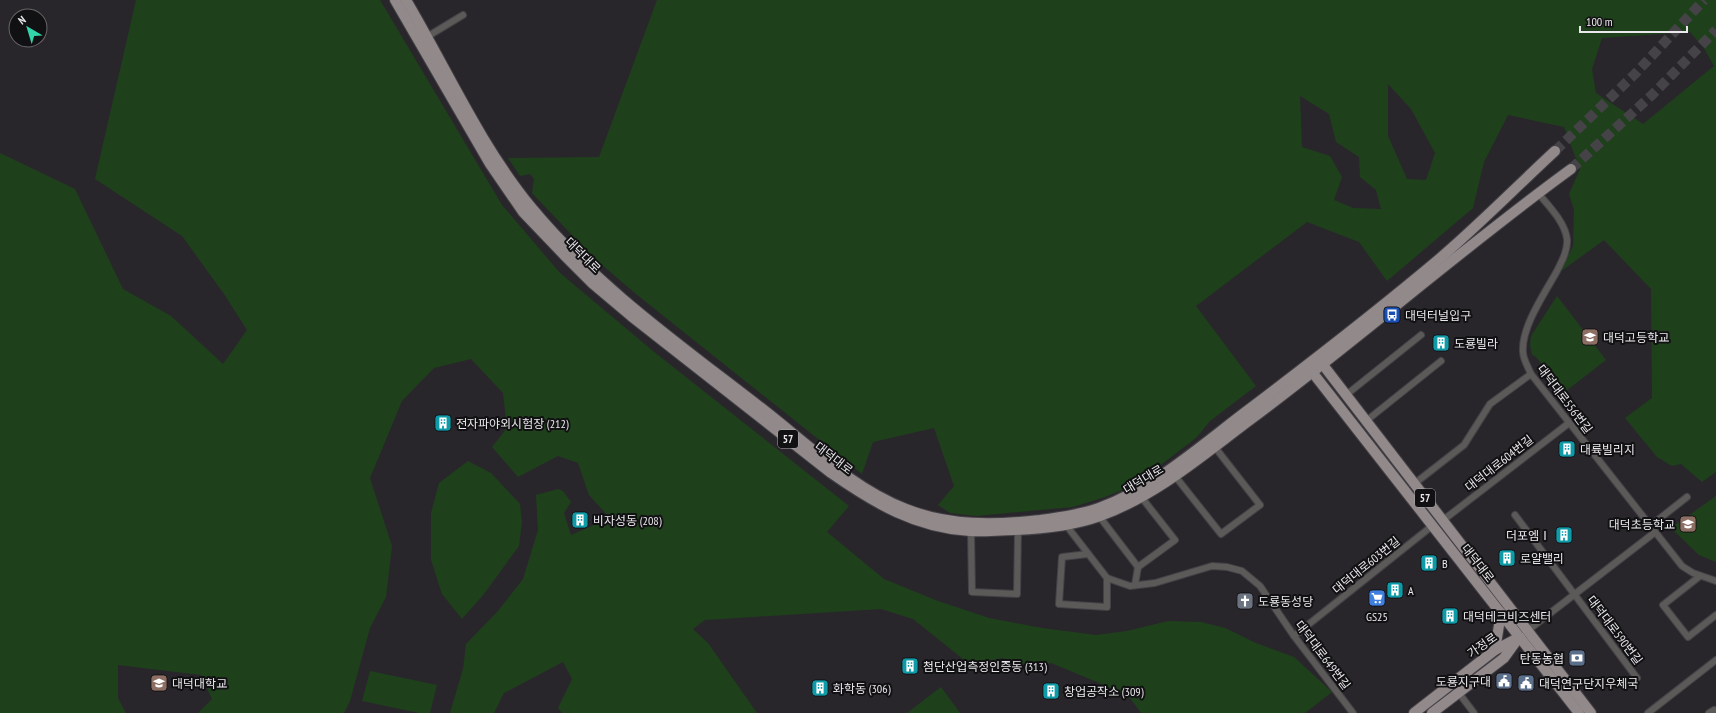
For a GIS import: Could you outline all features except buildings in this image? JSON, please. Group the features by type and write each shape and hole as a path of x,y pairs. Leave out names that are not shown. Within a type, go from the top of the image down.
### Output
{"main road":[{"name":"대덕대로","path":"395,0 424,39 497,160 530,206 569,250 606,284 657,326 855,482 904,508 957,522 990,525 1068,516 1096,509 1123,498 1154,481 1310,370"},
{"name":"대덕대로","path":"406,0 424,39 490,164 523,212 593,284 631,316 831,473 860,494 890,511 914,521 939,528 971,532 1042,529 1066,525 1099,516 1142,498 1174,476 1320,361 1442,520 1579,713"},
{"path":"1320,361 1442,257 1555,151"},
{"path":"1320,361 1571,169"},
{"name":"대덕대로","path":"1310,370 1501,613 1523,634 1591,713"},
{"path":"1495,650 1501,613"},
{"name":"가정로","path":"1414,713 1495,650 1523,634"},
{"name":"가정로","path":"1432,713 1504,658 1523,634"}],"street":[{"path":"424,39 464,15"},
{"name":"대덕대로556번길","path":"1538,193 1562,226 1567,238 1567,245 1558,269 1524,333 1523,352 1531,374 1654,533 1682,566 1700,576 1716,581"},
{"path":"1346,395 1421,335"},
{"path":"1366,421 1441,361"},
{"path":"1414,484 1464,445 1490,404 1531,374"},
{"name":"대덕대로604번길","path":"1442,520 1569,423"},
{"path":"1174,476 1221,534 1260,504 1214,446"},
{"path":"1135,585 1138,567 1175,540 1142,498"},
{"path":"1649,526 1687,498"},
{"name":"대덕대로590번길","path":"1514,515 1637,678"},
{"path":"1099,516 1138,567"},
{"path":"1066,525 1107,578 1107,607 1059,604 1062,557 1088,554"},
{"name":"대덕대로603번길","path":"1294,636 1432,526"},
{"path":"971,532 972,592 1017,594 1018,530"},
{"name":"대덕대로590번길","path":"1523,634 1654,533"},
{"name":"대덕대로649번길","path":"1107,578 1130,586 1187,575 1212,566 1227,567 1242,571 1254,580 1294,636 1353,713"},
{"path":"1700,576 1663,605 1688,637 1716,615"},
{"path":"1648,713 1716,660"},
{"path":"1458,692 1474,713"},
{"path":"1709,713 1714,710 1716,713"}],"green space":[{"path":"136,0 380,0 502,205 560,273 653,351 849,506 827,532 884,579 938,601 989,618 1042,628 1096,635 1127,631 1168,621 1201,622 1225,628 1256,643 1294,657 1332,692 1305,713 1141,713 1130,698 1097,682 1051,663 1035,667 1002,658 974,664 963,659 913,619 881,609 705,620 693,629 708,643 757,713 562,713 558,708 572,679 563,662 504,693 494,713 450,713 463,669 466,644 498,611 523,579 538,530 536,495 558,489 563,491 571,502 564,513 571,535 603,521 608,516 589,495 578,463 558,456 518,477 492,447 507,428 503,393 471,359 434,368 402,401 370,478 392,546 386,597 370,628 350,701 344,713 198,713 212,699 201,675 118,665 118,698 126,713 0,713 0,153 75,189 123,289 171,316 223,364 247,330 224,294 182,236 95,179"},
{"path":"657,0 1716,0 1716,472 1702,482 1681,464 1672,466 1657,457 1625,418 1652,398 1651,289 1604,240 1560,272 1573,246 1574,210 1569,194 1580,169 1564,127 1508,115 1484,162 1473,208 1387,281 1359,242 1307,222 1196,306 1256,386 1210,421 1197,437 1149,474 1127,488 1073,507 976,516 950,513 938,505 954,486 934,428 873,442 862,474 636,294 594,258 532,193 534,179 530,174 520,176 508,158 599,157","holes":["1690,32 1704,48 1714,66 1643,124 1596,93 1592,69 1602,38","1388,84 1411,109 1435,153 1426,180 1407,179 1388,136","1300,96 1329,114 1336,142 1359,157 1360,177 1376,190 1381,209 1353,208 1334,200 1342,177 1330,156 1302,147"]},
{"path":"1557,296 1606,360 1566,391 1535,356 1532,355 1530,345 1531,336"},
{"path":"468,461 491,473 520,504 522,522 519,546 484,594 462,619 442,594 431,560 431,513 439,483"},
{"path":"1716,496 1716,562 1699,555 1671,528"},
{"path":"370,671 437,685 430,713 419,713 362,701"},
{"path":"941,687 960,713 907,713"}],"tunnel":[{"path":"1555,151 1635,74 1704,0"},
{"path":"1571,169 1652,95 1716,30"}],"place":[{"name":"대덕터널입구","path":"1392,315"},
{"name":"대덕고등학교","path":"1590,337"},
{"name":"도룡빌라","path":"1441,343"},
{"name":"전자파야외시험장 (212)","path":"443,423"},
{"name":"대륙빌리지","path":"1567,449"},
{"name":"비자성동 (208)","path":"580,520"},
{"name":"대덕초등학교","path":"1688,524"},
{"name":"더포엠Ⅰ","path":"1564,535"},
{"name":"로얄밸리","path":"1507,558"},
{"name":"B","path":"1429,563"},
{"name":"A","path":"1395,590"},
{"name":"GS25","path":"1377,598"},
{"name":"도룡동성당","path":"1245,601"},
{"name":"대덕테크비즈센터","path":"1450,616"},
{"name":"탄동농협","path":"1577,658"},
{"name":"첨단산업측정인증동 (313)","path":"910,666"},
{"name":"도룡지구대","path":"1504,681"},
{"name":"대덕대학교","path":"159,683"},
{"name":"대덕연구단지우체국","path":"1526,683"},
{"name":"화학동 (306)","path":"820,688"},
{"name":"창업공작소 (309)","path":"1051,691"}]}
